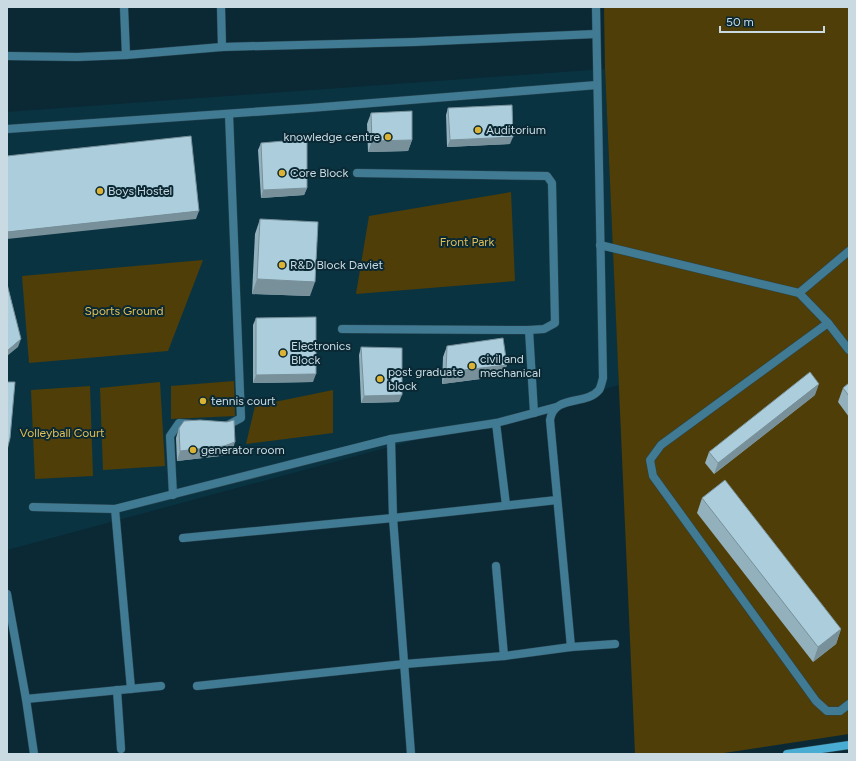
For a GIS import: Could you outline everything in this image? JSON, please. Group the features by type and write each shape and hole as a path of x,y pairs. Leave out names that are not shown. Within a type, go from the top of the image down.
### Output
{"street":[{"path":"124,7 126,55"},
{"path":"221,7 222,47"},
{"path":"571,647 550,420 551,413 556,408 563,404 590,397 599,389 603,378 596,7"},
{"path":"7,56 77,57 126,55 222,47 414,42 596,34"},
{"path":"7,129 228,114 597,85"},
{"path":"216,426 224,427 241,418 228,114"},
{"path":"342,329 529,330 544,329 555,322 552,184 547,176 357,173"},
{"path":"600,245 799,293 828,323 849,350"},
{"path":"799,293 849,251"},
{"path":"828,323 661,445 650,460 653,476 816,701 827,711 840,711 849,704"},
{"path":"529,330 534,413"},
{"path":"33,507 115,509 390,439 496,423 556,408"},
{"path":"172,495 170,436 179,423 202,425"},
{"path":"496,423 506,505"},
{"path":"390,439 393,518 411,754"},
{"path":"183,538 393,518 558,500"},
{"path":"115,509 131,689"},
{"path":"496,566 504,656"},
{"path":"7,594 26,699 34,754"},
{"path":"196,686 405,664 504,656 571,647 614,644"},
{"path":"26,699 161,686"},
{"path":"117,690 122,749"},
{"path":"787,754 849,745"}],"shaded area":[{"path":"605,69 619,385 7,550 7,112"}],"green space":[{"path":"604,7 849,7 849,734 717,754 635,754 605,69"},
{"name":"Front Park","path":"511,192 515,281 356,294 369,216"},
{"name":"Sports Ground","path":"203,260 168,351 29,363 22,276"},
{"name":"tennis court","path":"234,381 235,416 171,419 171,386"},
{"path":"160,382 165,466 103,470 100,388"},
{"name":"Volleyball Court","path":"90,386 93,476 35,479 31,390"},
{"path":"333,390 333,433 246,444 255,406"}],"building":[{"name":"Auditorium","path":"512,105 513,137 450,140 448,108"},
{"path":"412,111 412,140 372,141 371,113"},
{"name":"Boys Hostel","path":"191,136 199,211 7,232 7,156"},
{"name":"Core Block","path":"307,139 307,188 263,190 261,143"},
{"name":"R&D Block Daviet","path":"260,219 318,222 315,282 257,279"},
{"path":"7,284 21,339 7,351"},
{"name":"Electronics Block","path":"316,317 316,374 256,375 256,318"},
{"path":"503,338 507,365 446,372 447,346"},
{"name":"post graduate block","path":"361,347 402,348 402,395 364,396"},
{"path":"810,372 819,384 718,463 709,452"},
{"path":"7,382 15,382 10,438 7,450"},
{"path":"849,383 849,396 843,388"},
{"path":"200,420 227,422 234,420 235,442 224,446 180,451 179,428 184,421"},
{"path":"725,480 841,629 818,647 702,498"}],"place":[{"name":"Auditorium","path":"478,130"},
{"name":"knowledge centre","path":"388,137"},
{"name":"Core Block","path":"282,173"},
{"name":"Boys Hostel","path":"100,191"},
{"name":"R&D Block Daviet","path":"282,265"},
{"name":"Electronics Block","path":"283,353"},
{"name":"civil and mechanical","path":"472,366"},
{"name":"post graduate block","path":"380,379"},
{"name":"tennis court","path":"203,401"},
{"name":"generator room","path":"193,450"}]}
